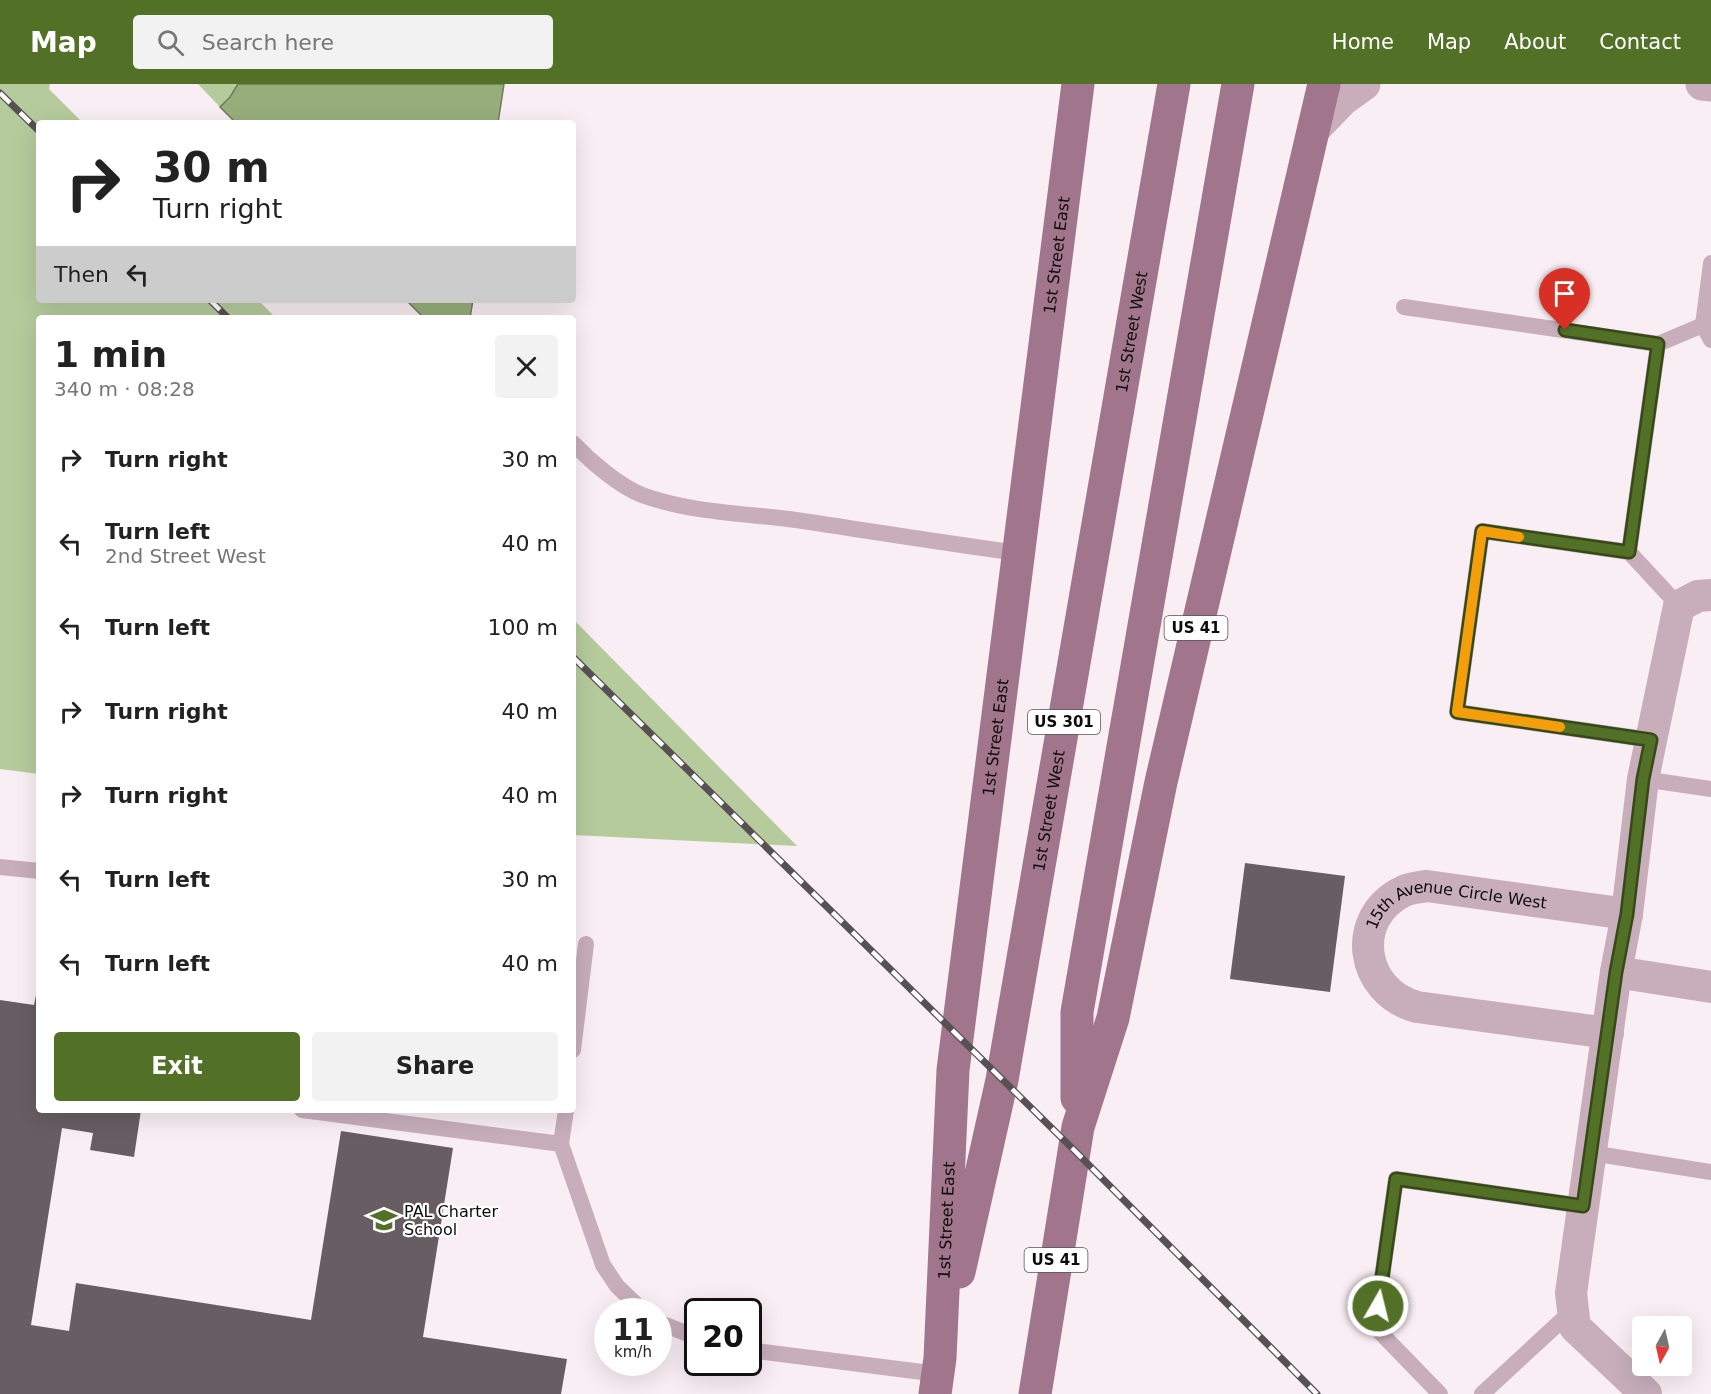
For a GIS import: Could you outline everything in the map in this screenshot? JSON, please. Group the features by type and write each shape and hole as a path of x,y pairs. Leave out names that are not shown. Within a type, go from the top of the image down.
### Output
{"main road":[{"name":"1st Street East","path":"938,1375 953,1070 1078,84"},
{"name":"1st Street West","path":"938,1375 1002,1080 1174,84"},
{"path":"1078,1127 1077,1012 1238,84"},
{"name":"US 41","path":"1035,1394 1078,1127 1113,1018 1164,770 1324,84"}],"street":[{"path":"1314,129 1343,99 1364,84"},
{"path":"1702,84 1711,85"},
{"path":"1646,1394 1573,1310 1583,1206 1616,972 1627,914 1643,779 1679,606 1698,596 1711,595"},
{"name":"15th Avenue Circle West","path":"1608,1033 1404,1004 1392,996 1375,976 1368,948 1370,934 1373,922 1391,900 1411,889 1427,886 1627,914"},
{"path":"1616,972 1711,987"}],"lane":[{"path":"1711,263 1703,325 1711,340"},
{"path":"1404,307 1658,344 1703,325"},
{"path":"1629,552 1658,344"},
{"path":"576,446 625,485 640,494 659,500 704,509 796,520 1018,553"},
{"path":"1651,740 1457,712 1482,531 1629,552 1679,606"},
{"path":"1643,779 1711,789"},
{"path":"0,867 36,871"},
{"path":"576,1026 586,944"},
{"path":"325,1113 561,1144"},
{"path":"566,1113 561,1144 603,1265 617,1286 629,1298"},
{"path":"1591,1153 1711,1172"},
{"path":"1440,1394 1375,1327 1396,1179 1583,1206"},
{"path":"1482,1394 1573,1310"},
{"path":"762,1352 938,1375"}],"shaded area":[{"path":"0,84 50,84 49,89 80,120 36,120 36,303 261,303 273,315 36,315 36,774 0,769"},
{"path":"198,84 238,84 220,107"},
{"path":"238,84 504,84 498,120 233,120 220,107"},
{"path":"409,303 472,303 470,315 421,315"},
{"path":"576,622 797,846 576,835"}],"building":[{"path":"1245,863 1345,876 1330,992 1230,979"},
{"name":"PAL Charter School","path":"36,995 36,1113 141,1113 134,1157 90,1150 93,1133 62,1128 31,1325 69,1331 76,1283 311,1320 341,1131 453,1148 423,1337 567,1359 561,1394 0,1394 0,1000 34,1005"}],"railway":[{"path":"0,93 36,128"},
{"path":"213,303 225,315"},
{"path":"576,660 1073,1149 1317,1394"}],"slow traffic":[{"path":"1519,537 1482,531 1457,712 1560,727"}],"place":[{"name":"PAL Charter School","path":"384,1220"}],"route":[{"path":"1378,1306 1396,1179 1583,1206 1616,972 1627,914 1643,779 1651,740 1457,712 1482,531 1629,552 1658,344 1565,330"}]}
